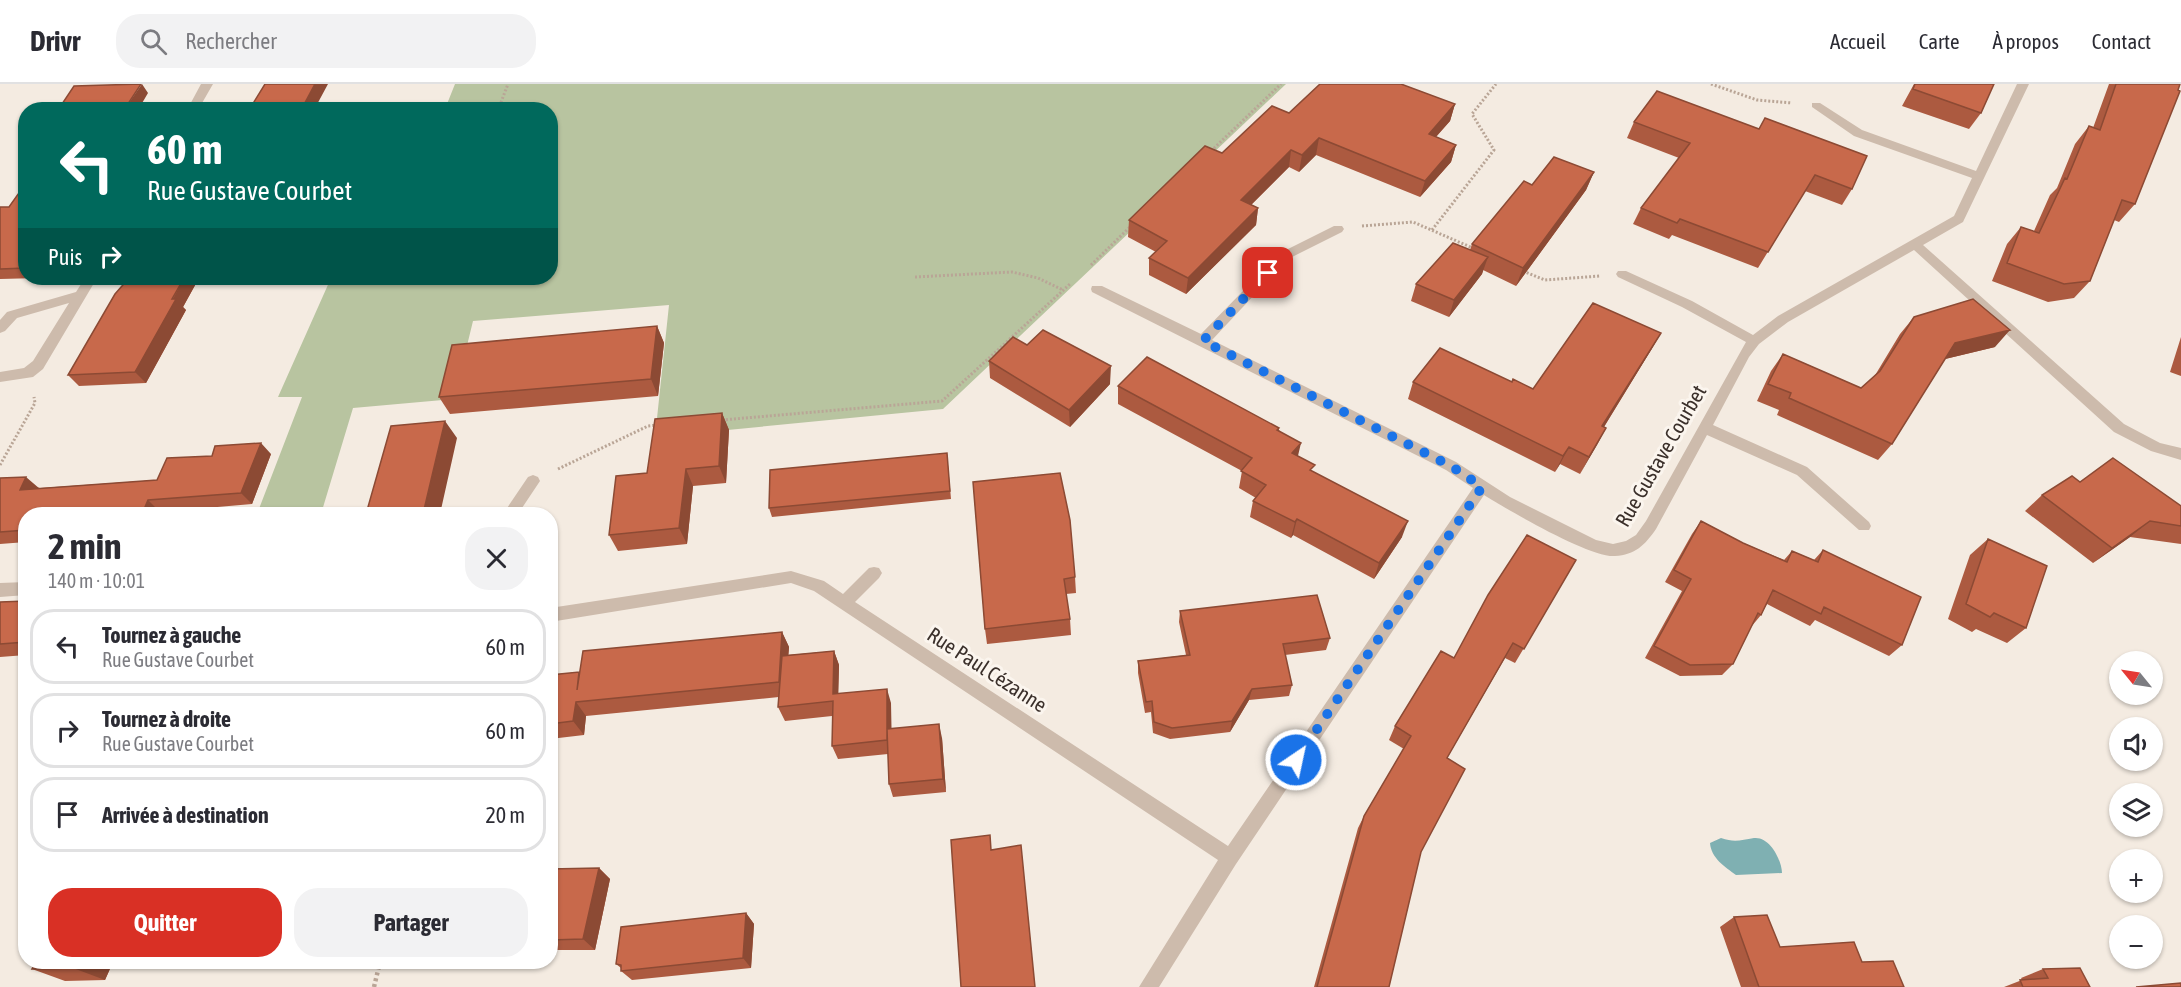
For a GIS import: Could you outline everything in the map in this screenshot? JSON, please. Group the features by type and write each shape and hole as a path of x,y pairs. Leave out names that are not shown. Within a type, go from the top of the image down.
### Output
{"street":[{"path":"197,102 207,84"},
{"name":"Rue Gustave Courbet","path":"1097,289 1451,466 1505,501 1593,545 1613,550 1630,548 1641,539 1650,525 1754,341 1783,319 1959,219 2023,84"},
{"path":"1816,105 1858,133 1980,177"},
{"path":"1203,341 1284,256 1338,229"},
{"path":"1916,245 2119,428 2156,447 2181,454"},
{"path":"1622,274 1687,304 1754,341"},
{"path":"0,377 28,373 38,365 87,285"},
{"path":"0,328 12,315 81,295"},
{"path":"1704,427 1802,471 1864,526"},
{"path":"515,507 533,481"},
{"path":"1149,987 1230,858 1482,487"},
{"path":"845,602 874,573"},
{"name":"Rue Paul Cézanne","path":"558,614 791,578 806,580 845,602 1230,858"},
{"path":"0,590 18,589"}],"path":[{"path":"501,102 508,84"},
{"path":"1204,157 1281,84"},
{"path":"1432,230 1494,150 1472,114 1496,84"},
{"path":"1711,84 1757,100 1816,105"},
{"path":"1085,270 1136,222"},
{"path":"1338,229 1413,222 1483,253"},
{"path":"1514,267 1545,280 1622,274"},
{"path":"915,277 1012,272 1038,278 1064,290"},
{"path":"719,420 942,401 1076,279"},
{"path":"0,465 35,403 28,373"},
{"path":"533,481 648,426 660,425"},
{"path":"374,987 378,969"}],"green space":[{"path":"455,84 1286,84 943,409 655,437 669,305 473,321 454,399 353,408 323,507 260,507 302,397 278,397 328,285 558,285 558,102 448,102"}],"water":[{"path":"1721,838 1734,841 1760,838 1774,850 1782,873 1736,875 1719,862 1713,853 1710,843"}],"building":[{"path":"141,84 129,102 63,102 74,86"},
{"path":"265,84 315,84 305,102 254,102"},
{"path":"1320,84 1401,84 1455,104 1429,134 1456,145 1425,181 1319,138 1302,155 1291,150 1241,200 1258,208 1188,278 1149,258 1167,241 1129,220 1205,146 1222,153 1272,106 1289,113"},
{"path":"1915,84 1994,84 1981,113 1913,89"},
{"path":"2116,84 2180,84 2178,90 2180,91 2135,204 2122,200 2090,281 2064,284 2007,263 2021,227 2039,233 2065,178 2067,179 2089,126 2100,130"},
{"path":"1657,91 1759,129 1765,118 1867,156 1852,189 1815,175 1768,252 1680,219 1677,223 1641,208 1690,143 1634,122"},
{"path":"1554,157 1594,172 1523,268 1472,244 1524,181 1532,185"},
{"path":"18,194 18,268 0,269 0,207 9,207"},
{"path":"1453,243 1488,257 1454,300 1416,284"},
{"path":"123,285 180,285 172,299 176,299 135,372 68,375 115,294"},
{"path":"1973,299 2010,330 1955,343 1892,444 1789,398 1791,393 1768,384 1783,354 1861,388 1880,371 1914,317"},
{"path":"1593,303 1661,333 1602,426 1606,428 1589,457 1569,447 1563,456 1413,382 1440,348 1512,382 1513,379 1533,389"},
{"path":"657,326 651,379 439,397 452,345"},
{"path":"1043,330 1111,366 1069,410 989,361 1013,337 1027,345"},
{"path":"1147,357 1279,428 1277,430 1301,443 1292,453 1315,465 1310,470 1408,521 1379,563 1297,519 1295,522 1253,501 1266,485 1241,471 1252,458 1118,386"},
{"path":"722,413 719,466 686,469 679,528 609,535 616,476 647,473 655,419"},
{"path":"445,421 425,507 368,507 391,426"},
{"path":"261,443 241,493 148,500 145,507 18,507 18,531 0,532 0,478 26,477 20,490 157,480 167,458 212,456 215,446"},
{"path":"947,453 950,491 769,508 770,470"},
{"path":"2113,458 2181,506 2181,526 2150,521 2112,548 2042,495 2072,476 2080,482"},
{"path":"1060,473 1070,520 1075,577 1064,579 1070,619 985,629 973,482"},
{"path":"1701,521 1787,562 1792,551 1818,562 1823,550 1921,597 1902,645 1824,607 1821,614 1773,590 1761,615 1758,613 1733,664 1690,665 1654,646 1691,579 1674,570"},
{"path":"1527,535 1576,560 1524,649 1513,643 1447,758 1465,769 1421,852 1389,987 1317,987 1364,816 1411,736 1395,726 1441,651 1454,658 1488,595"},
{"path":"1988,539 2047,566 2026,628 1994,613 1990,617 1966,604"},
{"path":"1317,595 1330,638 1283,644 1292,685 1252,689 1232,721 1172,728 1154,722 1152,701 1146,702 1138,661 1190,655 1180,611"},
{"path":"18,601 18,643 0,644 0,602"},
{"path":"782,632 779,682 576,702 573,721 558,723 558,674 579,672 577,690 583,651"},
{"path":"834,651 833,694 887,689 887,740 832,746 833,701 778,707 782,656"},
{"path":"939,724 943,779 889,784 887,729"},
{"path":"990,835 991,850 1021,845 1035,987 961,987 951,840"},
{"path":"599,868 583,939 558,940 558,869"},
{"path":"746,913 743,958 621,971 621,965 616,964 621,927"},
{"path":"1767,915 1780,947 1854,942 1862,962 1893,961 1904,987 1759,987 1734,917"},
{"path":"2080,968 2090,987 2023,987 2020,980 2048,978 2043,969"},
{"path":"2181,983 2181,987 2136,987"}],"route":[{"path":"1268,273 1203,341 1451,466 1482,487 1296,760"}]}
